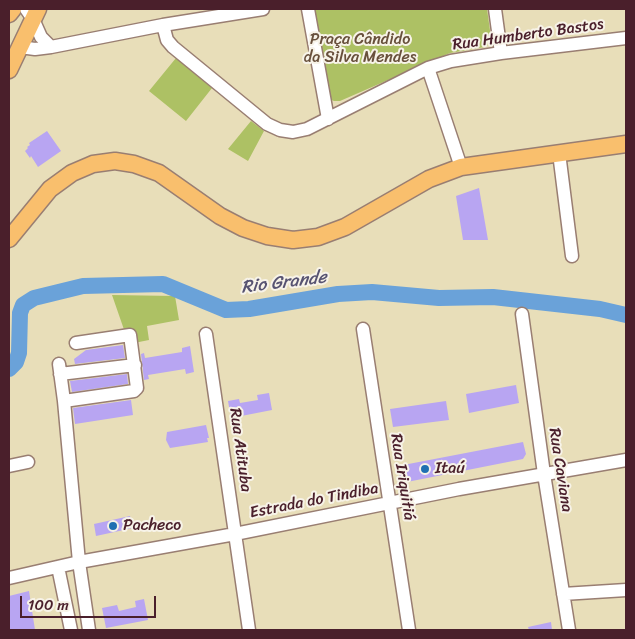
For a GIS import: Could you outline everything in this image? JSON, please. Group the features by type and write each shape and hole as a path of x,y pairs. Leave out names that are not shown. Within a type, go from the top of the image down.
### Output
{"main road":[{"path":"9,70 20,11"},
{"path":"9,239 50,189 72,174 93,164 114,161 134,164 159,172 220,216 243,228 267,236 292,240 318,237 345,227 429,179 461,167 626,144"}],"street":[{"path":"14,43 35,49 51,47 163,25 263,9"},
{"path":"308,9 328,119"},
{"path":"495,9 501,53"},
{"path":"20,11 51,47"},
{"name":"Rua Humberto Bastos","path":"163,25 167,40 173,47 267,124 280,130 293,132 307,129 428,68 451,61 626,38"},
{"path":"428,68 461,167"},
{"path":"559,153 572,256"},
{"name":"Rua Caviana","path":"522,314 544,474 569,630"},
{"name":"Rua Iriquitiá","path":"363,329 409,630"},
{"path":"64,401 136,390 135,365 131,336 129,334 76,343"},
{"name":"Rua Atituba","path":"206,334 249,630"},
{"path":"89,630 79,562 60,369 135,365"},
{"name":"Estrada do Tindiba","path":"9,578 79,562 626,460"},
{"path":"9,466 28,462"},
{"path":"58,567 71,630"},
{"path":"563,594 626,590"}],"green space":[{"name":"Praça Cândido da Silva Mendes","path":"313,9 487,9 491,38 490,44 485,47 450,53 340,101 334,101 329,99"},
{"path":"176,58 212,88 186,121 149,91"},
{"path":"251,121 264,131 248,161 228,149"},
{"path":"112,295 175,296 179,320 147,326 149,340 129,344"}],"building":[{"path":"47,131 61,151 38,167 31,156 30,158 25,151 30,145 29,143"},
{"path":"479,188 488,240 463,240 456,196"},
{"path":"123,345 125,358 75,364 74,359 86,350"},
{"path":"190,346 194,372 186,374 185,369 148,375 149,379 144,380 141,354 144,353 145,358 182,352 182,348"},
{"path":"127,374 128,384 72,392 70,381"},
{"path":"516,385 519,403 469,413 466,394"},
{"path":"269,393 272,410 231,418 228,401 239,399 240,403 258,400 257,395"},
{"path":"131,400 133,415 75,424 73,408"},
{"path":"446,401 449,420 393,427 390,409"},
{"path":"206,425 208,442 170,448 166,440 167,432"},
{"path":"523,442 526,454 523,459 407,482 400,479 398,466"},
{"name":"Pacheco","path":"130,516 133,528 96,536 94,524"},
{"path":"29,591 35,630 9,630 9,596"},
{"path":"144,599 148,620 106,628 102,608 117,605 119,611 136,607 135,601"},
{"path":"551,622 552,630 529,630 528,627"}],"waterway":[{"name":"Rio Grande","path":"9,369 16,362 19,353 20,313 23,305 34,298 83,286 163,284 226,310 249,309 338,294 372,292 439,298 493,297 600,309 626,315"}],"place":[{"name":"Itaú","path":"425,469"},
{"name":"Pacheco","path":"113,526"}]}
